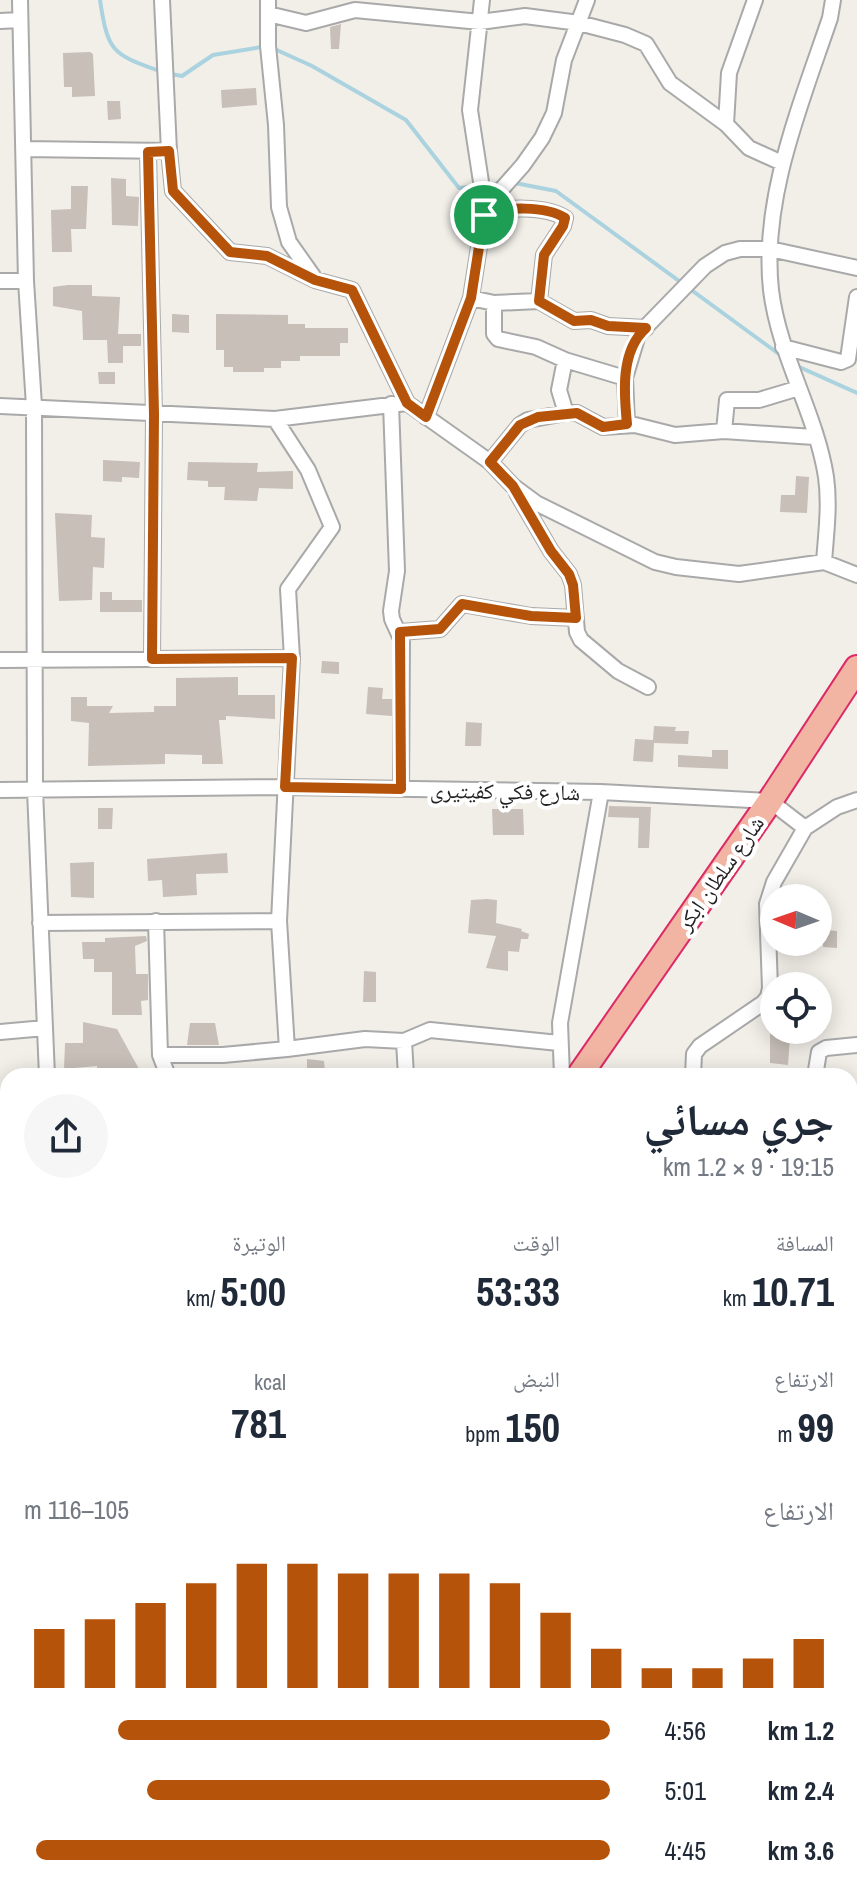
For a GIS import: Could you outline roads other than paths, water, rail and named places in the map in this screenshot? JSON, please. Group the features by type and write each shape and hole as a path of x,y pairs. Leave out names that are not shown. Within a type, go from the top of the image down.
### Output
{"highway":[{"name":"شارع سلطان ابكر","path":"585,1068 770,801 857,668"}],"street":[{"path":"20,0 26,281 34,406 35,790 47,1068"},
{"path":"162,0 173,191 230,252 267,256 315,280 352,290 407,403 490,462 513,486 536,503 655,562 739,574 824,562 857,575"},
{"path":"426,417 471,298 485,212 470,110 482,0"},
{"path":"485,212 542,138 554,113 561,70 587,0"},
{"path":"726,124 729,73 755,0"},
{"path":"824,562 828,499 825,475 799,388 783,347 771,289 770,249 782,163 830,18 833,0"},
{"path":"315,280 289,242 279,207 268,7 306,23 355,10 480,22 525,16 579,23 625,35 646,44 670,83 726,124 749,148 782,163"},
{"path":"0,21 20,20"},
{"path":"24,149 169,151"},
{"path":"148,152 154,414 152,659"},
{"path":"485,212 516,208 559,214 565,218 544,255 539,301"},
{"path":"627,424 625,378 638,335 705,266 725,253 740,249 770,249 857,268"},
{"path":"0,281 26,281"},
{"path":"783,347 841,362 848,359 857,297"},
{"path":"471,298 494,303 539,301 574,321 591,320 608,326 646,328"},
{"path":"494,303 494,334 498,339 536,347 565,360 625,378"},
{"path":"565,360 559,390 566,413"},
{"path":"724,431 727,400 759,400 799,388"},
{"path":"0,406 275,419 407,403"},
{"path":"391,404 397,571 391,611 400,632 401,789"},
{"path":"490,462 520,425 528,420 566,413 587,417 603,427 627,424 675,435 724,431 814,437"},
{"path":"275,419 308,470 332,527 288,589 292,658 279,921 287,1049"},
{"path":"513,486 551,551 569,574 573,585 577,632 581,640 618,671 648,687"},
{"path":"400,632 440,629 462,604 531,616 576,618"},
{"path":"0,660 292,658"},
{"name":"شارع فكي كفيتيرى","path":"0,790 285,787 601,792 770,801"},
{"path":"561,1068 560,1023 601,792"},
{"path":"693,1068 694,1054 700,1046 768,997 769,893 805,828 837,807 857,800"},
{"path":"770,801 805,828"},
{"path":"156,921 160,1055 165,1068"},
{"path":"40,923 279,921"},
{"path":"0,1032 45,1028"},
{"path":"160,1055 223,1055 365,1039 404,1041 430,1030 559,1043"},
{"path":"404,1041 406,1068"},
{"path":"816,1068 819,1052 826,1048 857,1045"}],"waterway":[{"path":"100,0 106,32 116,50 133,61 162,72"},
{"path":"171,74 182,76 213,55 268,46 312,66 406,120 459,188 498,184"},
{"path":"515,183 556,191 783,357"},
{"path":"797,366 857,393"}]}
